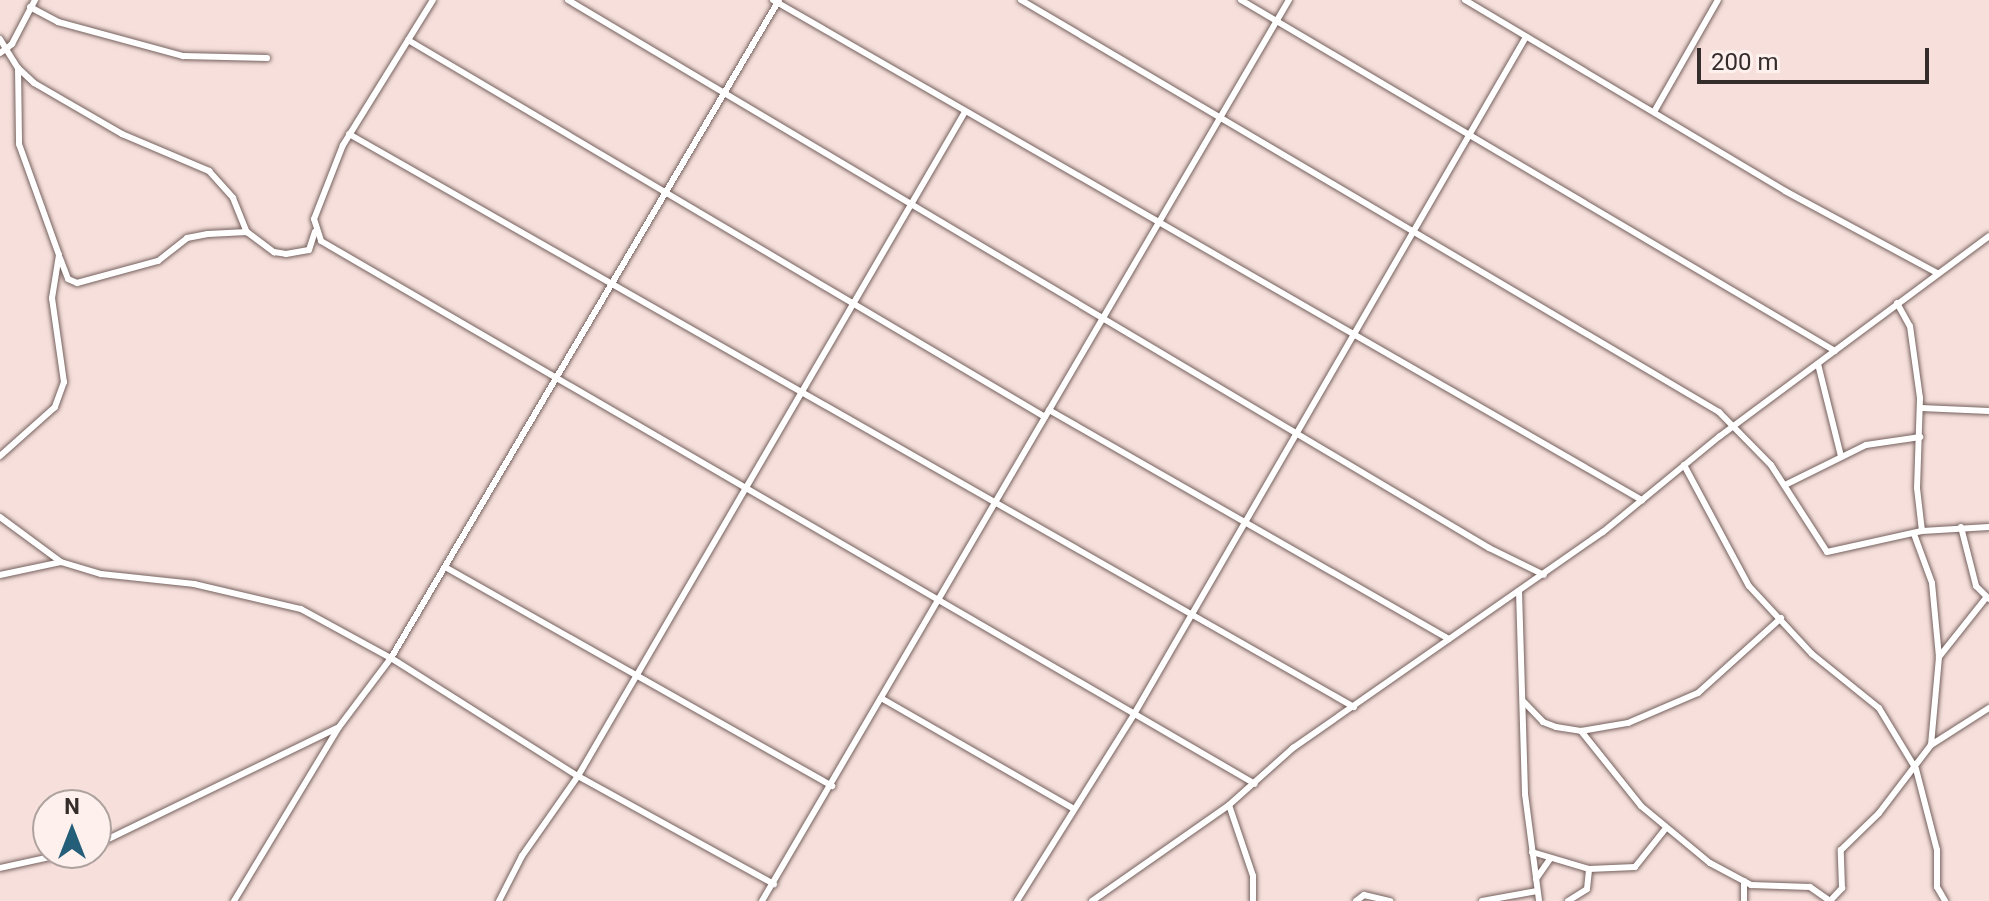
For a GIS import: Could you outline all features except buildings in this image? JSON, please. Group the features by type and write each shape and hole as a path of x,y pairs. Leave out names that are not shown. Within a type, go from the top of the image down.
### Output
{"street":[{"path":"3,51 35,0"},
{"path":"0,39 3,51 34,83 122,134 209,171 233,198 247,232 274,252 286,254 309,250 315,232 314,219 349,134 433,0"},
{"path":"568,0 1296,430 1489,548 1544,575"},
{"path":"1021,0 1737,424 1785,485 1827,552 1922,531 1989,527"},
{"path":"1241,0 1469,137 1603,210 1835,351"},
{"path":"762,901 832,786 993,504 1106,318 1289,0"},
{"path":"1465,0 1937,273"},
{"path":"1654,112 1718,0"},
{"path":"234,901 339,727 391,658 776,1 1642,500"},
{"path":"30,7 58,22 183,56 267,58"},
{"path":"1017,901 1072,808 1133,716 1526,37"},
{"path":"408,40 668,190 853,303 1449,639"},
{"path":"18,68 19,144 68,279 77,283 158,261 187,238 247,232"},
{"path":"499,901 522,856 578,776 965,112"},
{"path":"349,134 611,280 799,393 1354,707"},
{"path":"315,232 321,241 556,380 1255,784"},
{"path":"1092,901 1229,805 1293,748 1544,575 1737,424 1989,236"},
{"path":"0,456 24,439 62,394 52,298 59,255"},
{"path":"1897,303 1910,326 1921,408 1917,488 1922,531"},
{"path":"1818,364 1841,456"},
{"path":"1921,408 1989,411"},
{"path":"1785,485 1841,456 1879,441 1920,437"},
{"path":"1684,465 1749,586 1812,654 1879,708 1916,769 1937,850 1937,887 1945,901"},
{"path":"0,517 61,562 101,574 194,584 289,606 391,658 578,776 774,884"},
{"path":"1939,657 1987,598 1976,586 1961,527"},
{"path":"1914,534 1932,583 1939,657 1931,745"},
{"path":"0,575 61,562"},
{"path":"445,567 832,786"},
{"path":"1519,591 1532,852 1539,901"},
{"path":"1523,701 1549,725 1581,731 1628,723 1698,693 1781,618"},
{"path":"881,698 1072,808"},
{"path":"1581,731 1610,772 1666,828 1710,863 1744,881 1810,887 1830,901 1842,888 1841,850 1916,769 1931,745 1989,708"},
{"path":"112,837 339,727"},
{"path":"1229,805 1253,879 1253,901"},
{"path":"1532,852 1589,869 1638,866 1666,828"},
{"path":"1535,880 1550,859"},
{"path":"0,868 32,861"},
{"path":"1568,901 1587,889 1589,869"},
{"path":"1744,881 1744,901"},
{"path":"1482,901 1537,891"},
{"path":"1356,901 1364,895 1390,901"}]}
